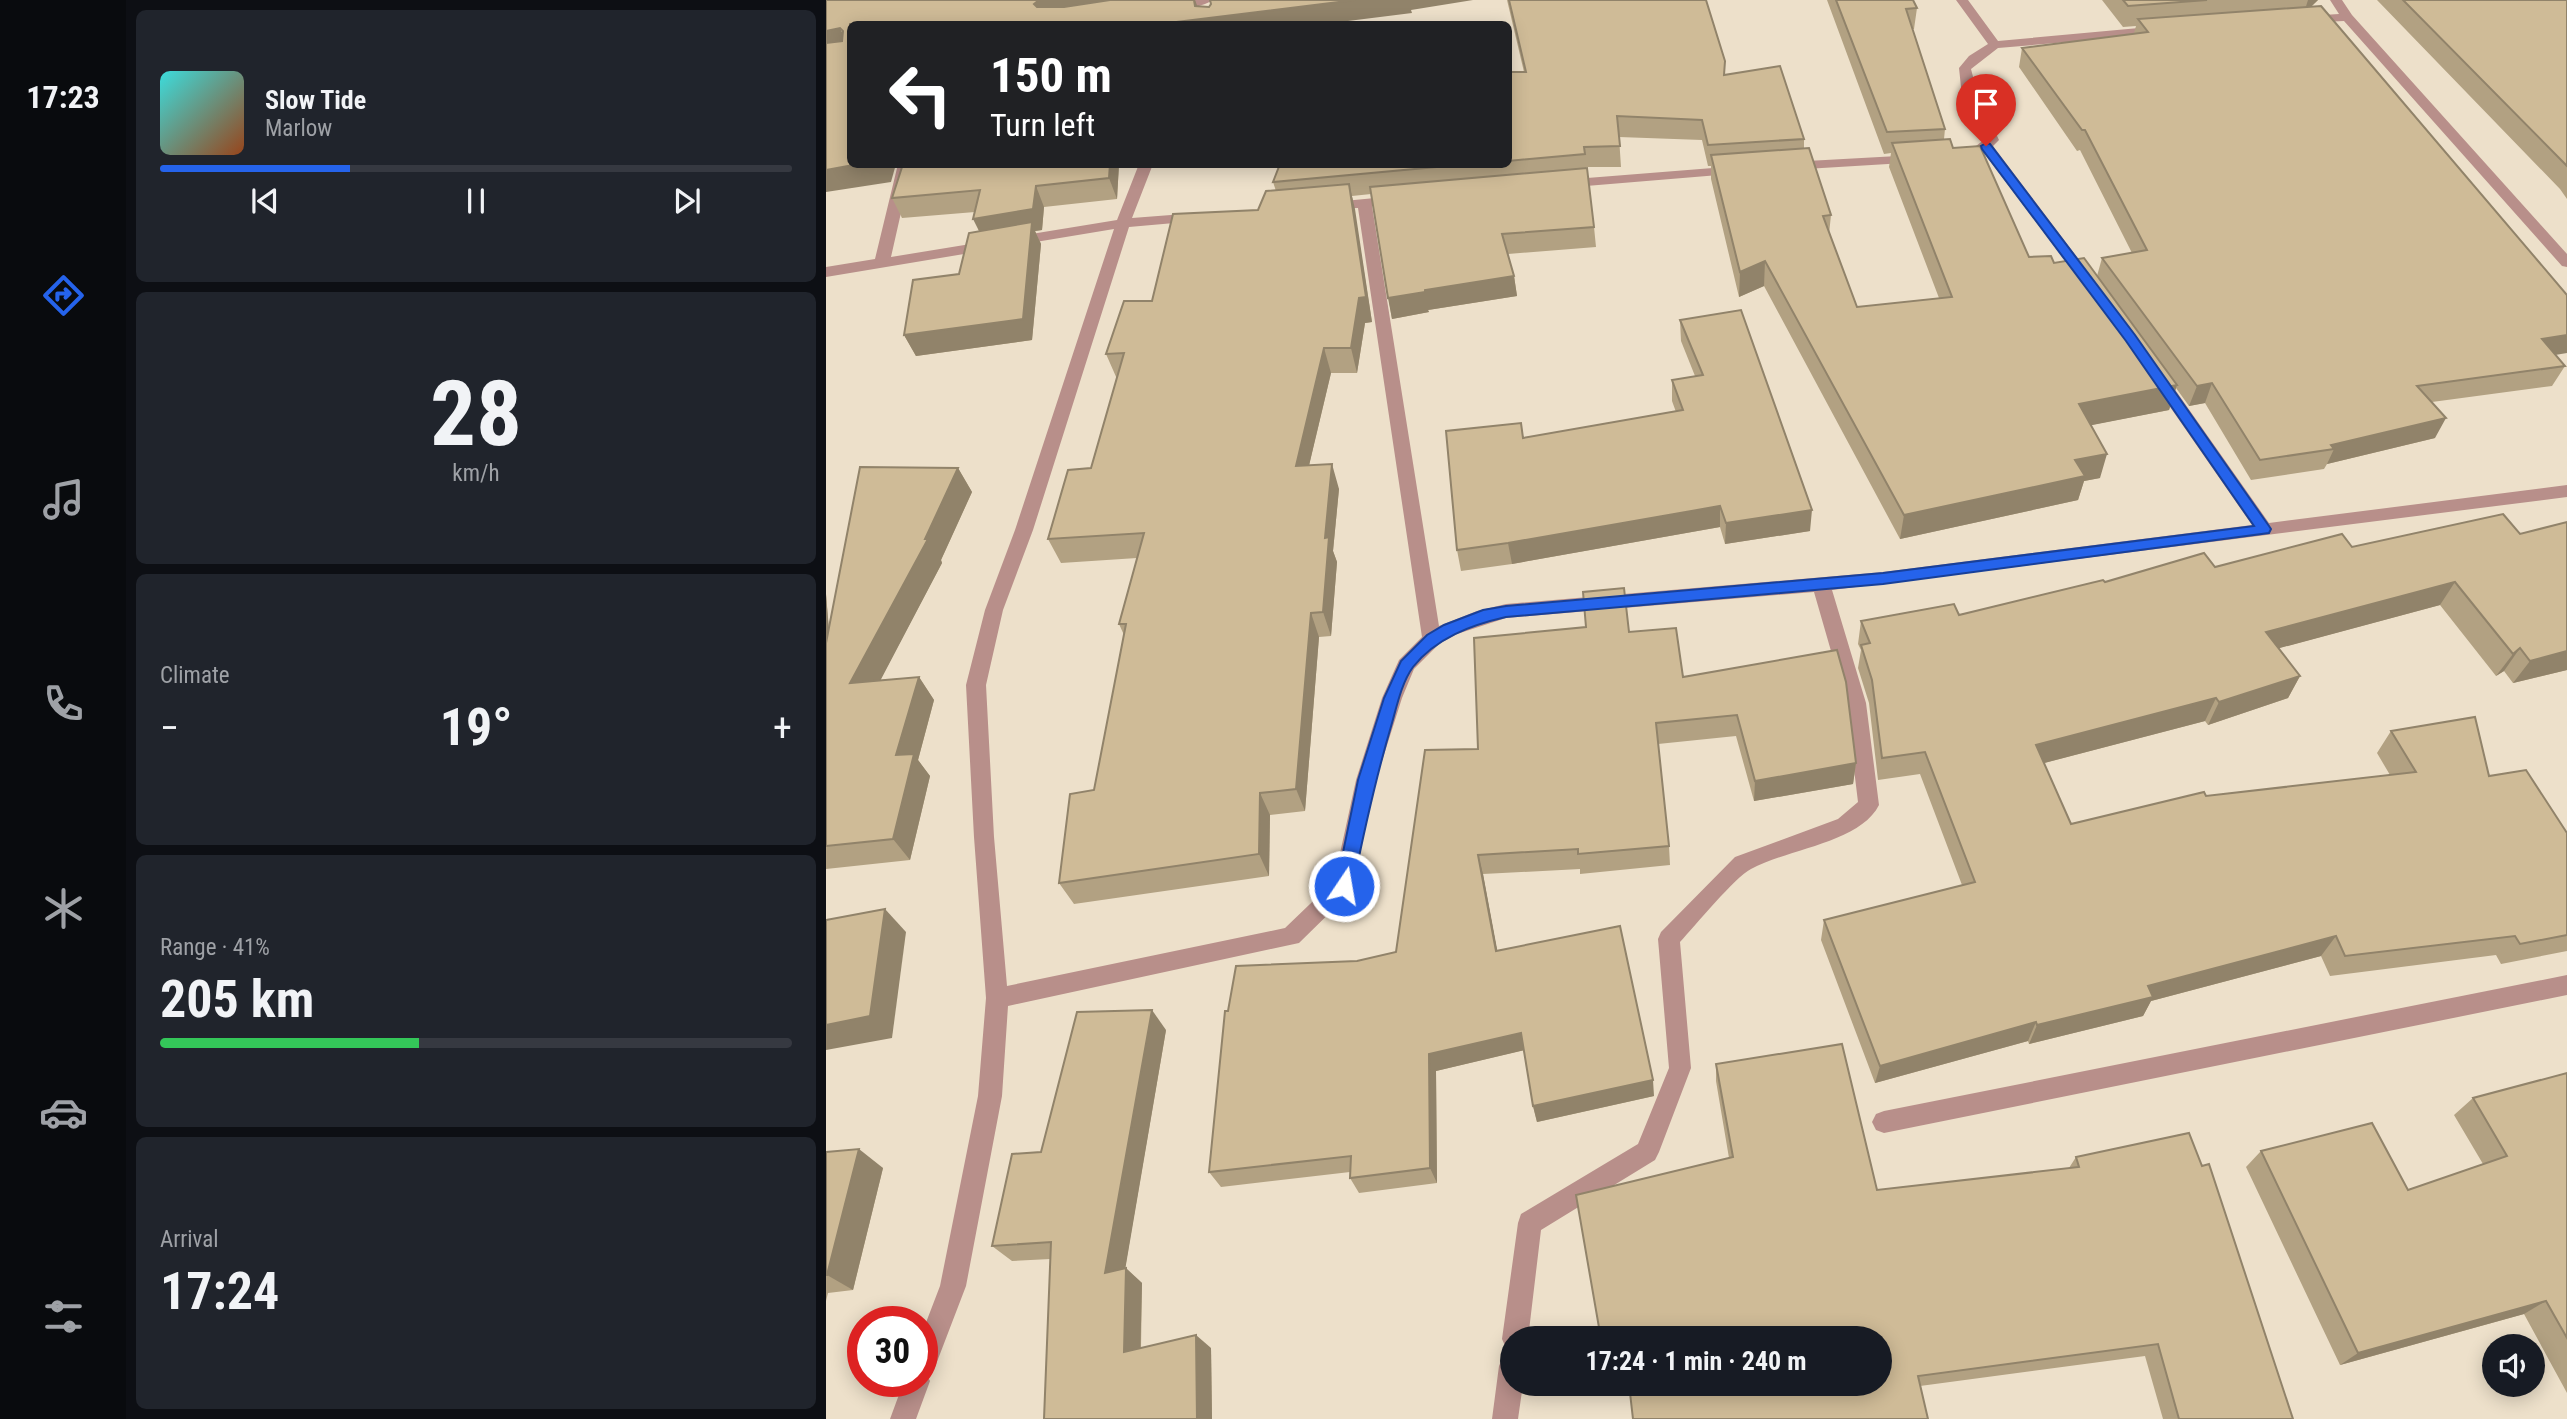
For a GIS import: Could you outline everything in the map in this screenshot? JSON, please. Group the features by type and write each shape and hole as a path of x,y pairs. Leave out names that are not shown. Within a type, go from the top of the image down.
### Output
{"street":[{"path":"1962,0 1995,45"},
{"path":"2336,0 2347,17 2567,263"},
{"path":"1153,9 1205,5"},
{"path":"2295,21 2347,17"},
{"path":"1543,186 1968,155 1992,140 1987,124 1968,94 1965,68 1973,59 1995,45 2179,28"},
{"path":"1986,146 2098,296"},
{"path":"882,262 904,168"},
{"path":"938,1325 953,1286 990,1096 997,998 984,837 976,685 993,610 1024,530 1123,223 1144,168"},
{"path":"1311,207 1406,199"},
{"path":"1364,203 1432,639"},
{"path":"826,272 1123,223 1217,215"},
{"path":"2146,361 2264,529"},
{"path":"997,998 1291,936 1344,886 1366,780 1392,698 1406,665 1432,639 1483,616 1506,611 1821,585 2567,491"},
{"path":"1517,1326 1530,1223 1647,1152 1680,1068 1669,939 1742,863 1845,825 1870,805 1857,703 1821,585"},
{"path":"1884,1122 2567,985"},
{"path":"1505,1419 1508,1396"},
{"path":"903,1419 911,1397"}],"building":[{"path":"826,0 1039,0 1034,4 1037,7 1064,7 1110,0 1194,0 1195,6 1209,7 1210,0 1355,0 1184,21 847,21 847,166 826,170 826,43 842,41 843,31 840,28 826,31"},
{"path":"1509,0 1706,0 1725,61 1724,75 1780,66 1804,139 1708,145 1702,120 1617,116 1620,146 1584,147 1585,154 1512,161 1512,72 1526,72"},
{"path":"1836,0 1913,0 1917,8 1906,9 1945,129 1887,132"},
{"path":"2123,0 2207,0 2128,6"},
{"path":"2403,0 2567,0 2567,166"},
{"path":"2321,6 2567,295 2567,335 2542,339 2565,366 2417,386 2446,418 2331,445 2334,449 2260,460 2212,383 2197,386 2102,258 2147,250 2085,130 2082,130 2022,48 2148,32 2138,19"},
{"path":"1950,139 1953,148 1980,146 2029,257 2051,256 2054,263 2084,258 2177,385 2079,404 2107,454 2075,460 2085,476 1904,515 1765,261 1740,272 1711,155 1809,148 1831,215 1823,216 1857,307 1952,297 1892,143"},
{"path":"902,168 1110,168 1109,178 1036,186 1033,209 973,219 980,190 892,198"},
{"path":"1278,168 1425,168 1273,182"},
{"path":"1587,168 1594,227 1502,234 1514,276 1388,298 1370,187"},
{"path":"1349,184 1366,297 1359,298 1351,348 1324,348 1296,466 1332,464 1325,538 1329,537 1323,612 1311,613 1296,789 1260,793 1259,854 1059,883 1070,794 1094,790 1126,624 1119,624 1144,533 1048,539 1068,470 1091,468 1124,353 1106,354 1124,301 1152,301 1173,214 1258,210 1266,191"},
{"path":"1032,222 1023,319 904,335 913,280 959,274 969,233"},
{"path":"1741,310 1812,510 1726,523 1720,506 1457,550 1446,431 1521,423 1523,438 1683,410 1672,380 1703,375 1680,320"},
{"path":"860,467 958,468 925,539 928,539 850,683 919,677 896,755 914,754 893,839 826,846 826,643"},
{"path":"2503,514 2520,534 2567,522 2567,651 2530,661 2520,648 2513,654 2455,582 2266,632 2300,676 2219,702 2216,698 2036,745 2071,824 2204,792 2206,796 2416,772 2391,731 2475,717 2489,776 2526,770 2567,833 2567,935 2520,944 2515,936 2345,956 2336,936 2148,986 2153,997 2037,1025 2036,1022 1880,1066 1824,920 1975,882 1925,752 1882,758 1872,680 1861,645 1870,643 1861,621 1954,604 1959,615 2103,580 2105,582 2204,553 2215,567 2342,534 2352,547"},
{"path":"1624,588 1629,632 1676,628 1683,677 1837,650 1846,682 1856,763 1755,781 1737,715 1656,723 1669,846 1578,854 1578,849 1478,855 1496,951 1620,926 1653,1080 1533,1106 1521,1033 1429,1054 1430,1168 1350,1178 1351,1156 1209,1172 1225,1011 1228,1011 1236,966 1357,961 1396,952 1425,750 1478,749 1474,638 1586,627 1583,592"},
{"path":"885,909 870,1016 826,1025 826,920"},
{"path":"1152,1010 1105,1273 1126,1268 1124,1352 1196,1335 1197,1419 1044,1419 1051,1242 992,1246 1012,1154 1041,1152 1077,1012"},
{"path":"1842,1044 1877,1190 2079,1167 2076,1157 2189,1133 2202,1166 2209,1164 2293,1419 2179,1419 2158,1344 1918,1376 1928,1419 1633,1419 1630,1396 1892,1396 1892,1326 1599,1326 1576,1195 1733,1157 1716,1064"},
{"path":"2567,1073 2567,1338 2546,1301 2358,1353 2261,1151 2372,1123 2408,1190 2507,1156 2473,1098"},
{"path":"859,1149 827,1275 826,1275 826,1152"}],"route":[{"path":"1344,886 1366,780 1392,698 1406,665 1432,639 1483,616 1506,611 1883,579 2264,529 2130,338 1986,146"}]}
